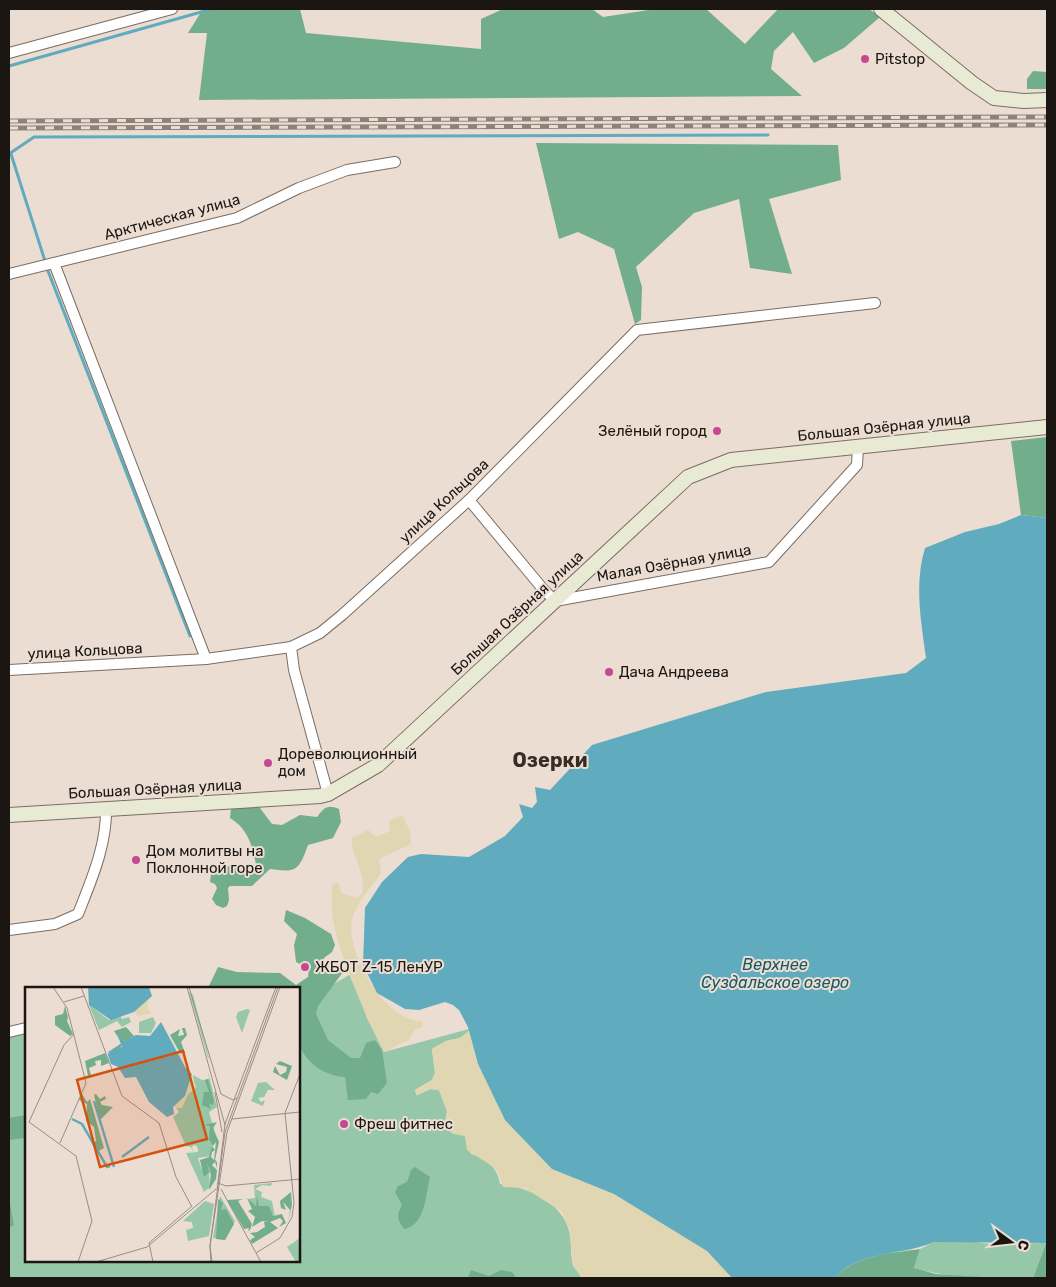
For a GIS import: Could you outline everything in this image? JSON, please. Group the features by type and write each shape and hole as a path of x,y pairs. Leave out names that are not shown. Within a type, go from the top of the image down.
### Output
{"street":[{"path":"9,53 172,9"},
{"path":"881,9 972,83 994,98 1024,101 1047,100"},
{"name":"Арктическая улица","path":"9,274 238,218 299,188 347,170 395,162"},
{"path":"54,263 206,658"},
{"name":"улица Кольцова","path":"9,670 206,658 291,647 320,633 335,621 469,500 637,330 875,303"},
{"name":"Большая Озёрная улица","path":"9,815 328,794 378,765 688,477 731,460 1047,427"},
{"name":"Малая Озёрная улица","path":"555,600 769,562 857,465 858,446"},
{"path":"469,500 543,589 555,600"},
{"path":"291,647 294,670 328,794"},
{"path":"9,930 55,924 68,920 78,914 96,866 106,821 106,808"},
{"path":"9,1032 25,1028"}],"green space":[{"path":"203,9 300,9 306,33 481,49 481,19 503,9 592,9 603,17 655,9 706,9 745,44 778,9 869,9 880,17 844,48 814,63 793,32 774,51 771,69 802,96 199,100 207,33 188,33"},
{"path":"1033,71 1047,72 1047,89 1027,89 1027,79"},
{"path":"536,143 838,145 841,180 769,199 792,274 750,268 739,199 694,213 636,267 642,287 641,320 635,324 614,249 578,232 559,239"},
{"path":"1047,437 1047,518 1021,515 1011,441"},
{"path":"256,806 260,808 272,824 282,825 300,815 317,817 324,809 329,807 339,809 341,822 333,838 308,845 302,860 296,868 292,870 270,869 252,886 230,886 228,888 229,900 227,906 223,908 216,905 212,899 217,888 215,884 210,882 211,874 236,864 253,871 257,870 250,841 242,828 230,818 231,808"},
{"path":"286,910 305,918 331,934 335,945 332,952 324,958 323,967 341,966 343,972 318,1006 316,1014 328,1040 351,1058 360,1058 366,1043 375,1040 382,1050 387,1083 378,1094 371,1092 366,1099 348,1100 345,1077 323,1071 306,1057 300,1045 300,987 208,987 218,967 237,972 280,973 296,985 308,977 309,968 296,962 294,945 297,934 284,921"},
{"path":"351,974 367,1018 384,1052 469,1029 460,1038 446,1041 432,1049 435,1073 432,1080 415,1090 417,1095 431,1089 439,1090 447,1111 445,1123 465,1136 471,1154 482,1158 490,1164 497,1173 500,1184 532,1193 551,1204 559,1212 569,1231 573,1265 581,1278 9,1278 9,1026 25,1024 25,1262 300,1262 300,1003"},
{"path":"25,1115 25,1138 9,1140 9,1118"},
{"path":"415,1167 430,1177 426,1200 416,1222 411,1227 404,1229 398,1217 402,1205 395,1192 398,1186 407,1182 411,1170"},
{"path":"9,1198 14,1225 9,1228"},
{"path":"966,1241 990,1244 1046,1243 1033,1278 958,1276 914,1268 920,1249 934,1242"},
{"path":"1046,1243 1047,1278 1033,1278"},
{"path":"920,1249 914,1268 936,1274 998,1278 835,1278 852,1264 874,1256"},
{"path":"471,1270 489,1276 501,1270 512,1272 516,1278 468,1278"}],"sand":[{"path":"402,815 410,831 411,844 379,859 381,873 357,907 351,930 358,959 374,988 396,1012 422,1021 423,1027 415,1030 408,1041 384,1052 362,1004 342,953 332,916 332,885 338,882 341,893 357,898 362,894 361,873 351,838 368,830 376,837 390,831 389,821"},
{"path":"469,1031 478,1064 552,1169 614,1194 707,1251 732,1278 581,1278 573,1266 570,1232 562,1212 525,1188 503,1187 498,1172 467,1150 465,1136 453,1134 447,1129 445,1123 447,1111 439,1090 431,1089 416,1095 415,1090 432,1080 435,1073 432,1049 446,1041 460,1038"}],"water":[{"name":"Верхнее Суздальское озеро","path":"1021,515 1047,518 1047,1243 934,1242 868,1258 845,1269 835,1278 732,1278 707,1251 614,1194 552,1169 505,1120 478,1064 468,1027 459,1010 453,1005 445,1002 419,1010 405,1009 377,993 363,965 365,908 382,882 408,857 421,854 469,857 505,836 523,817 519,804 532,808 537,802 535,787 550,790 592,745 766,692 906,673 926,658 919,589 925,548 965,532 999,524"}],"waterway":[{"path":"9,66 212,9"},
{"path":"9,154 34,137 768,135"},
{"path":"11,154 45,261"},
{"path":"48,271 190,636"}],"railway":[{"path":"9,121 1047,117"},
{"path":"9,128 1047,125"}],"place":[{"name":"Pitstop","path":"865,59"},
{"name":"Зелёный город","path":"717,431"},
{"name":"Дача Андреева","path":"609,672"},
{"name":"Дореволюционный дом","path":"268,763"},
{"name":"Дом молитвы на Поклонной горе","path":"136,860"},
{"name":"ЖБОТ Z-15 ЛенУР","path":"305,967"},
{"name":"Фреш фитнес","path":"344,1124"}],"district":[{"name":"Озерки","path":"550,760"}]}
